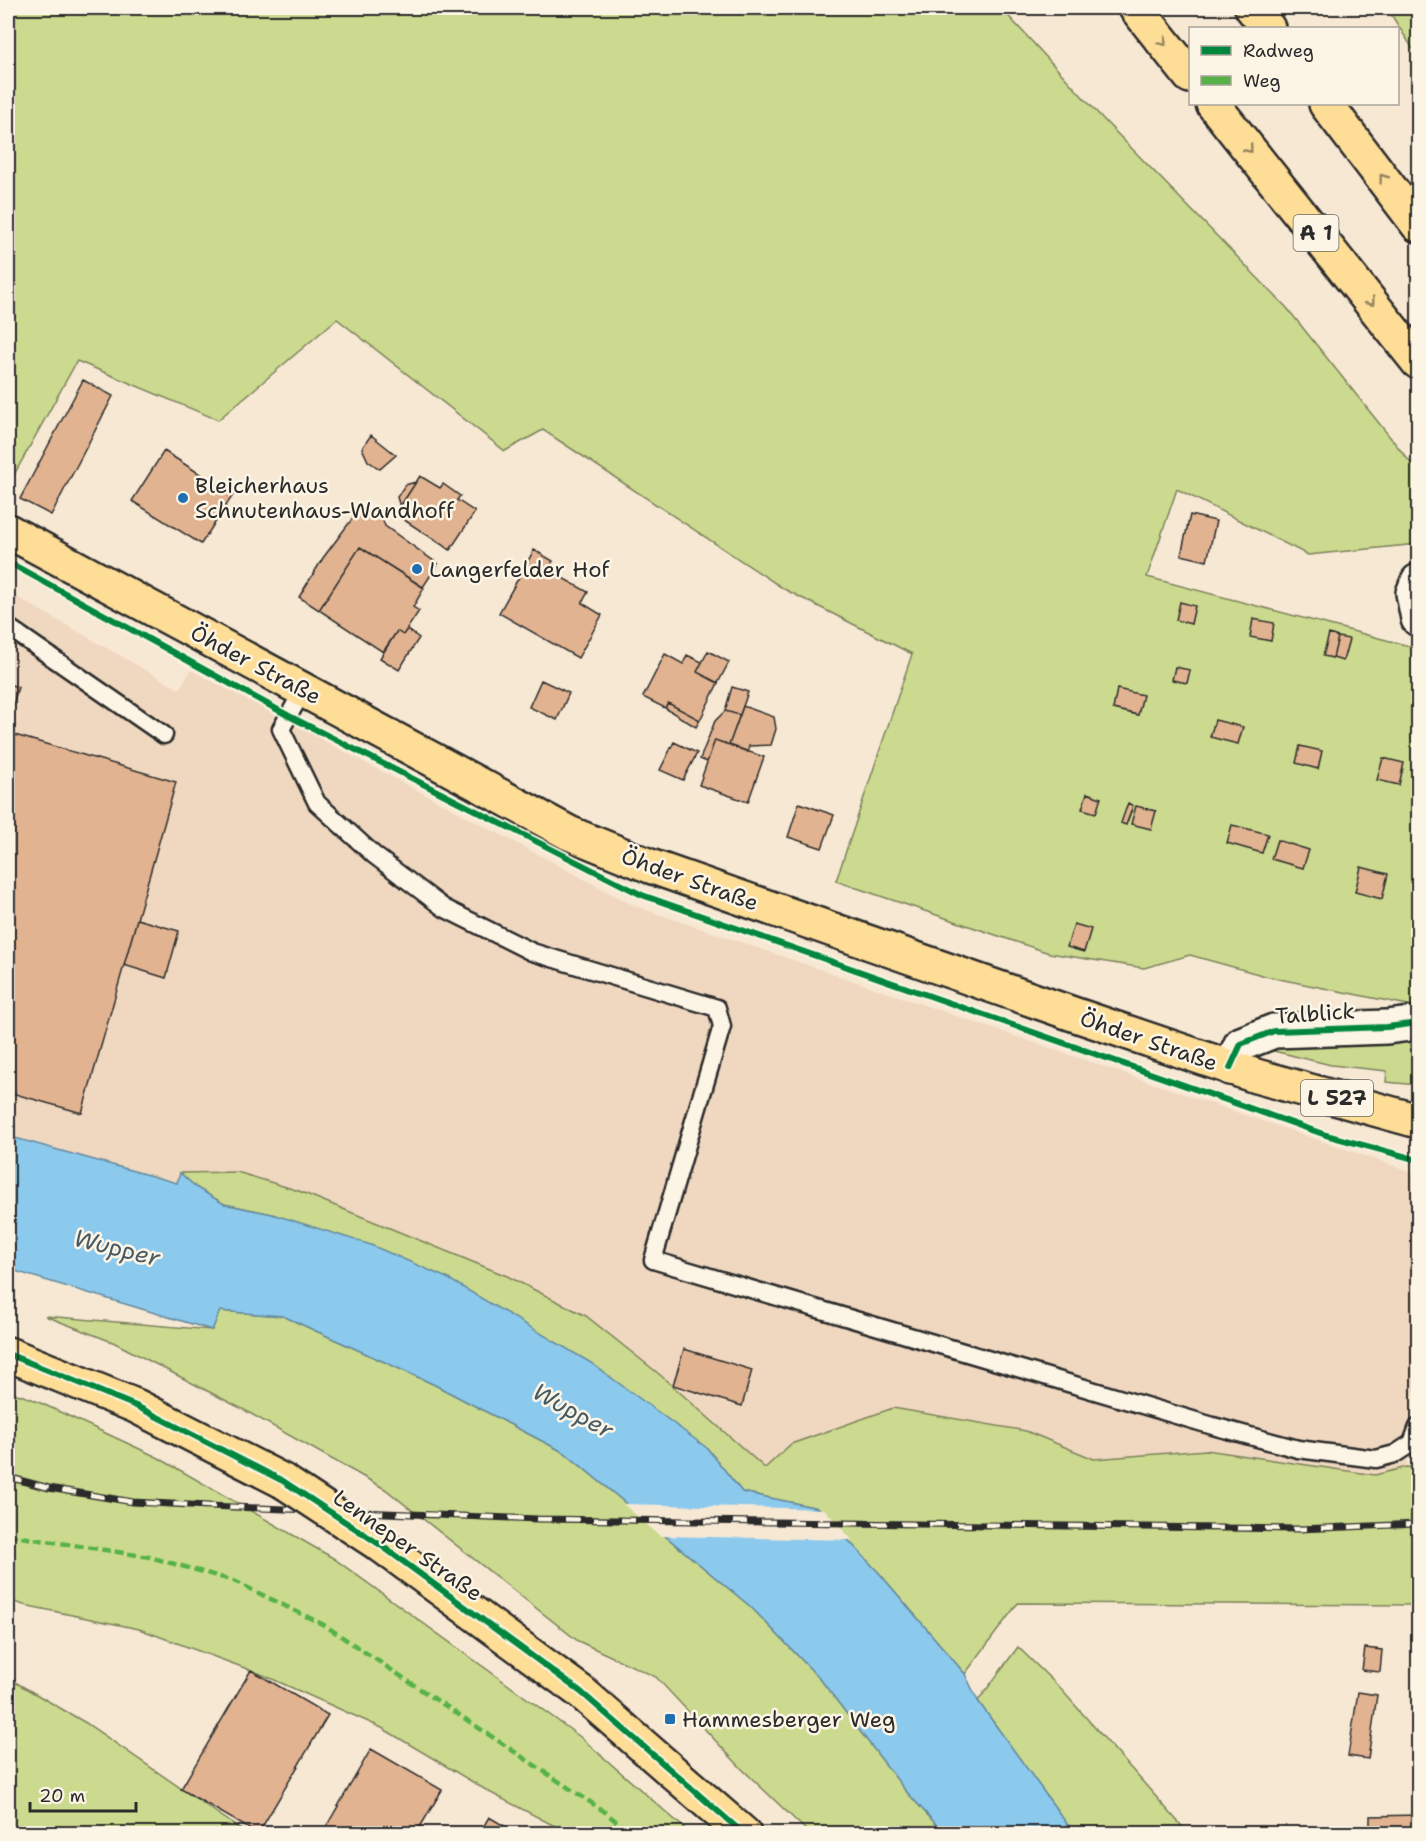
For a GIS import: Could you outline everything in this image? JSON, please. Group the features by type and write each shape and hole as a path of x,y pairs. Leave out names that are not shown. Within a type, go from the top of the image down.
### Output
{"main road":[{"path":"1136,8 1189,74"},
{"path":"1252,8 1267,27"},
{"name":"A 1","path":"1214,105 1419,362"},
{"path":"1327,105 1419,225"},
{"name":"Öhder Straße","path":"8,531 569,833 749,902 1230,1068 1419,1121"},
{"name":"Lenneper Straße","path":"8,1354 136,1406 283,1481 382,1546 581,1692 744,1833"}],"street":[{"path":"1419,581 1413,593 1419,619"},
{"name":"Talblick","path":"1230,1068 1241,1044 1274,1031 1388,1027 1419,1023"}],"lane":[{"path":"8,627 165,735"},
{"path":"304,689 281,729 317,803 374,855 444,908 532,952 717,1008 722,1026 653,1260 1213,1426 1298,1449 1376,1459 1395,1454 1412,1443 1419,1426"}],"shaded area":[{"path":"8,592 179,689 191,670 635,906 1418,1174 1418,1381 1410,1403 1407,1467 1375,1475 1206,1450 1094,1459 1026,1431 791,1444 765,1468 659,1374 586,1316 507,1276 299,1191 237,1172 180,1173 178,1184 8,1135"}],"green space":[{"path":"8,8 1001,8 1105,121 1287,308 1418,472 1418,544 1308,555 1177,489 1147,577 1409,646 1418,654 1418,1007 1269,977 1190,955 1144,968 1049,953 836,881 912,654 784,589 543,430 505,451 337,319 218,420 77,361 10,482 8,480"},
{"path":"1387,8 1418,8 1418,57"},
{"path":"1418,1036 1418,1085 1386,1082 1387,1071 1331,1065 1270,1050 1278,1042"},
{"path":"237,1172 299,1191 507,1276 586,1316 659,1374 765,1468 791,1444 893,1408 1026,1431 1094,1459 1206,1450 1375,1475 1407,1467 1418,1468 1418,1605 1018,1603 965,1674 880,1574 818,1508 742,1492 707,1448 272,1214 224,1204 197,1188 180,1173"},
{"path":"219,1311 283,1316 433,1384 565,1453 751,1607 821,1680 905,1790 944,1833 809,1833 742,1769 656,1677 578,1641 385,1489 246,1411 115,1343 45,1316 212,1330"},
{"path":"8,1391 32,1399 157,1457 333,1558 579,1736 690,1833 636,1833 628,1826 615,1833 568,1833 491,1793 382,1728 261,1674 139,1629 8,1600"},
{"path":"1018,1647 1059,1687 1188,1833 1077,1833 1067,1824 978,1701"},
{"path":"8,1678 86,1723 246,1833 8,1833"}],"water":[{"name":"Wupper","path":"8,1136 177,1183 180,1173 197,1188 224,1204 272,1214 371,1245 447,1278 591,1363 707,1448 742,1492 818,1508 880,1574 965,1674 978,1701 1067,1824 1077,1833 944,1833 905,1790 821,1680 751,1607 565,1453 433,1384 283,1316 220,1311 212,1330 8,1269"}],"pier":[{"path":"623,1504 824,1509 852,1540 660,1536"}],"building":[{"path":"83,380 113,396 51,515 20,499"},
{"path":"371,435 396,455 380,469 368,461 362,448"},
{"name":"Bleicherhaus Schnutenhaus-Wandhoff","path":"164,451 233,495 201,544 132,501"},
{"path":"420,476 440,488 443,484 460,496 457,500 475,512 450,550 395,514"},
{"path":"416,482 400,507 397,497 405,485"},
{"path":"361,507 383,521 385,526 438,564 423,587 360,547 319,610 299,597 323,558"},
{"path":"1190,515 1216,521 1207,561 1181,555"},
{"path":"360,547 424,588 413,607 419,611 403,635 397,631 383,652 319,610"},
{"path":"534,550 553,561 548,570 588,592 582,603 602,615 578,658 499,613"},
{"path":"1180,602 1195,606 1191,624 1176,620"},
{"path":"1253,619 1274,623 1271,641 1250,637"},
{"path":"407,629 419,638 399,670 380,658 397,631 403,635"},
{"path":"1329,634 1338,637 1333,658 1323,656"},
{"path":"1338,637 1349,639 1343,661 1333,658"},
{"path":"708,651 729,662 718,683 697,672"},
{"path":"665,654 683,664 687,655 702,662 697,672 718,683 700,720 668,703 665,708 643,697"},
{"path":"1175,667 1190,670 1187,683 1172,680"},
{"path":"541,680 569,693 557,720 529,707"},
{"path":"8,684 18,687 8,723"},
{"path":"732,687 748,692 740,715 725,711"},
{"path":"1117,689 1143,695 1138,715 1113,709"},
{"path":"668,703 700,720 696,727 665,708"},
{"path":"743,706 774,717 776,729 771,745 749,746 748,752 729,745"},
{"path":"725,711 740,715 729,745 715,740 707,762 700,759 715,721"},
{"path":"1215,720 1243,727 1238,744 1210,737"},
{"path":"8,733 176,782 82,1113 8,1092"},
{"path":"715,740 764,757 748,802 699,785"},
{"path":"674,742 697,753 683,780 660,770"},
{"path":"1300,746 1322,751 1318,769 1296,763"},
{"path":"1383,758 1404,763 1399,785 1377,780"},
{"path":"1087,793 1101,798 1096,813 1082,809"},
{"path":"799,803 834,815 822,848 788,837"},
{"path":"1128,803 1133,806 1126,825 1121,823"},
{"path":"1136,806 1156,811 1151,829 1131,824"},
{"path":"1232,825 1268,834 1262,853 1227,843"},
{"path":"1277,840 1309,850 1303,868 1271,859"},
{"path":"1361,867 1388,874 1382,899 1355,892"},
{"path":"137,919 179,931 166,978 124,965"},
{"path":"1074,924 1091,929 1084,952 1067,947"},
{"path":"684,1349 752,1370 742,1406 673,1385"},
{"path":"1365,1648 1382,1650 1380,1672 1362,1670"},
{"path":"251,1670 328,1715 258,1834 181,1789"},
{"path":"1358,1692 1377,1695 1368,1759 1348,1756"},
{"path":"371,1749 442,1790 416,1834 322,1834"},
{"path":"1418,1815 1418,1834 1370,1834 1370,1816"},
{"path":"489,1817 518,1834 479,1834"}],"railway":[{"path":"8,1477 49,1488 133,1502 538,1519 1299,1529 1418,1524"}],"marked path":[{"path":"8,1535 150,1557 234,1581 324,1625 605,1812 631,1834"}],"cycle path":[{"path":"8,562 289,716 642,895 1326,1135 1418,1160"},
{"path":"1230,1068 1241,1044 1274,1031 1387,1027 1418,1023"},
{"path":"8,1354 136,1406 283,1481 382,1546 581,1692 744,1834"}],"place":[{"name":"Bleicherhaus Schnutenhaus-Wandhoff","path":"183,498"},
{"name":"Langerfelder Hof","path":"417,569"},
{"name":"Hammesberger Weg","path":"670,1719"}]}
